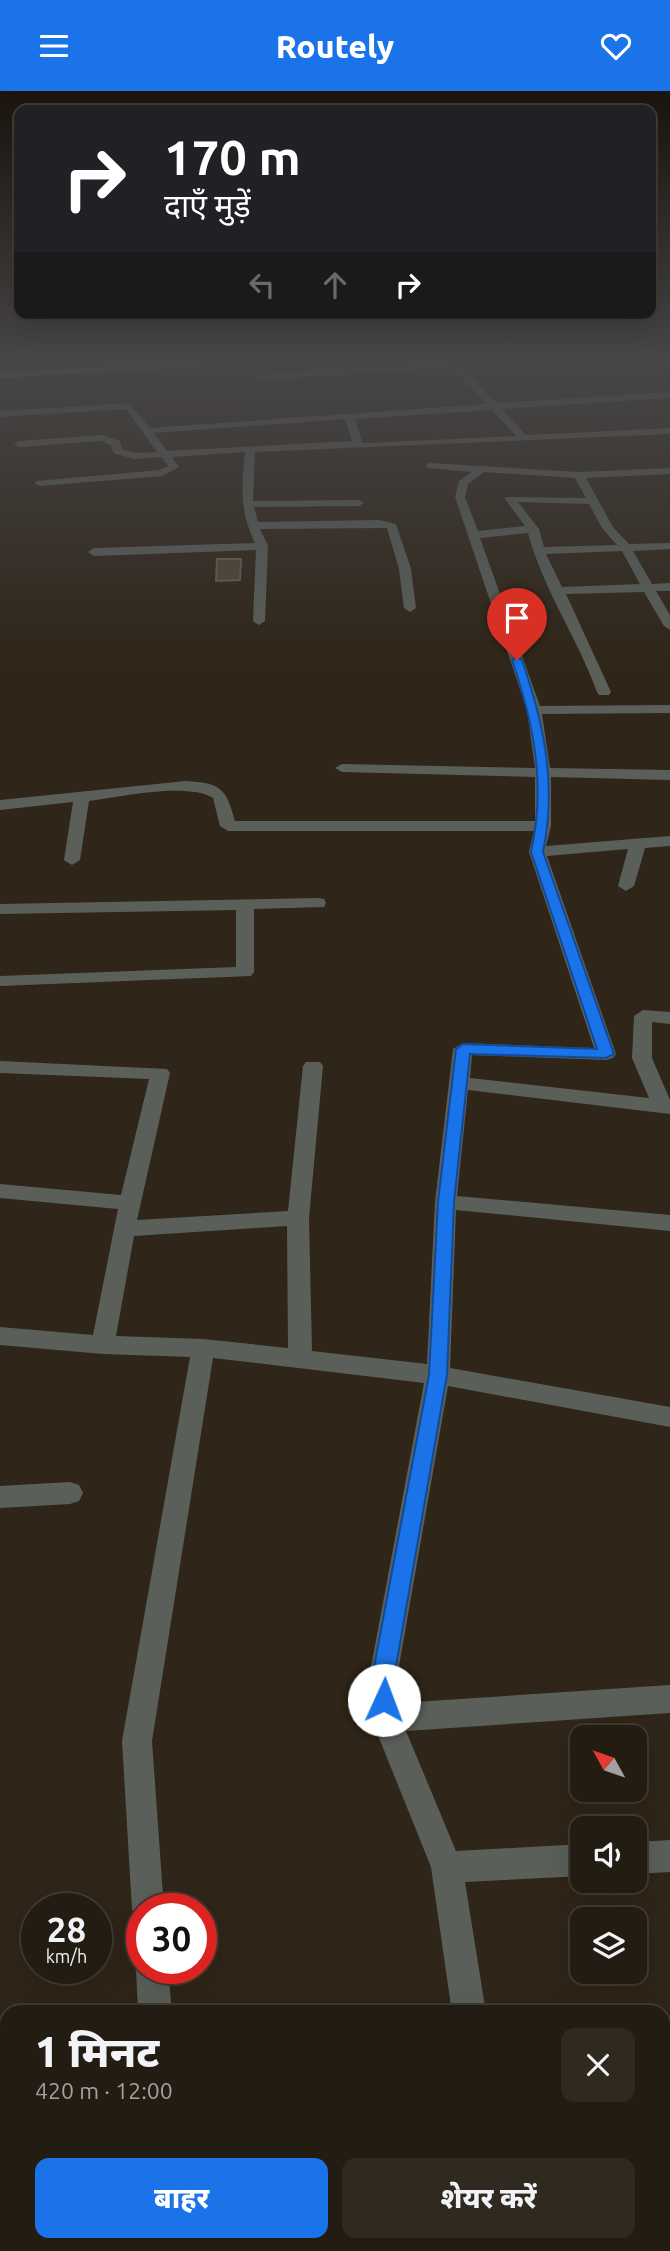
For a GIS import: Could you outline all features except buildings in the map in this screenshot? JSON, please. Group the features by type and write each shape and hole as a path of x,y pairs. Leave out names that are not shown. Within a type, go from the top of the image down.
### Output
{"street":[{"path":"40,483 162,473 174,467 172,464"},
{"path":"249,464 246,504 251,526 262,546 259,621"},
{"path":"431,466 579,475 670,471"},
{"path":"468,2005 447,1867 386,1718 382,1683 438,1375 446,1202 463,1049 606,1054 537,852 543,825 543,770 534,711 460,497 463,483 480,471"},
{"path":"579,475 608,528 625,547 670,627"},
{"path":"593,501 510,499 533,529 539,551 578,629 604,692"},
{"path":"246,504 359,503"},
{"path":"251,526 379,523 392,526 405,569 410,608"},
{"path":"474,535 533,529"},
{"path":"94,552 262,546"},
{"path":"539,551 670,546"},
{"path":"557,591 670,587"},
{"path":"534,711 670,709"},
{"path":"342,768 543,770 670,775"},
{"path":"0,804 186,786 206,787 220,796 228,826 543,825"},
{"path":"72,860 82,795"},
{"path":"537,852 670,841"},
{"path":"626,886 638,844"},
{"path":"0,909 318,903"},
{"path":"0,981 245,972 245,904"},
{"path":"666,1106 642,1058 643,1016 670,1018"},
{"path":"300,1359 298,1218 313,1066"},
{"path":"0,1067 160,1073 124,1229 103,1345"},
{"path":"460,1083 666,1106"},
{"path":"0,1191 130,1203"},
{"path":"446,1202 670,1223"},
{"path":"124,1229 298,1218"},
{"path":"0,1336 103,1345 203,1348 438,1375 670,1416"},
{"path":"147,1893 137,1741 203,1348"},
{"path":"0,1497 70,1493"},
{"path":"386,1718 670,1699"},
{"path":"647,1857 670,1856"},
{"path":"447,1867 570,1861"},
{"path":"153,1984 154,2005"}],"route":[{"path":"384,1700 382,1683 438,1375 446,1202 463,1049 606,1054 537,852 543,825 543,770 534,711 517,660"}]}
